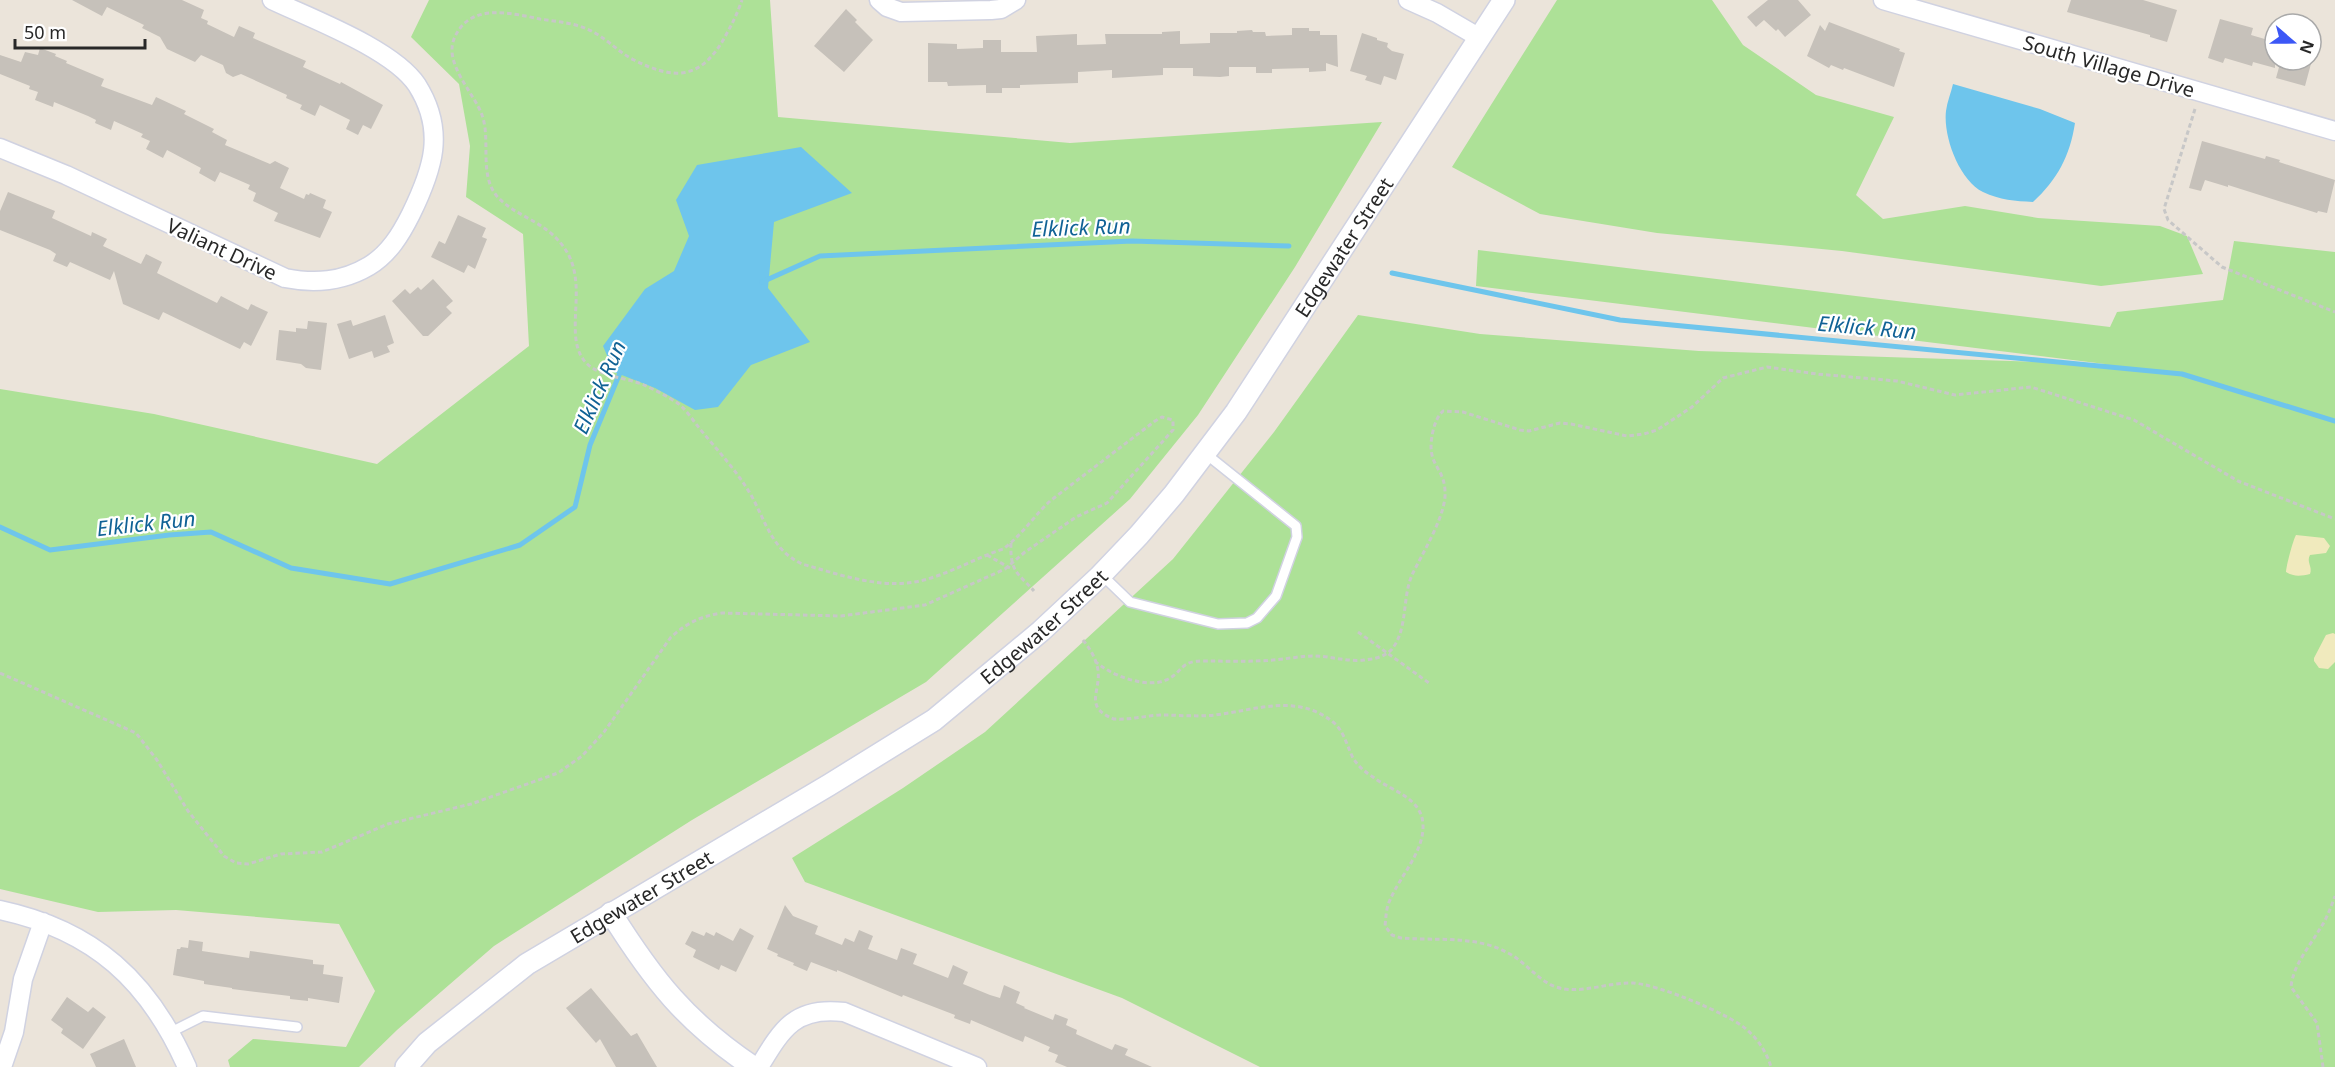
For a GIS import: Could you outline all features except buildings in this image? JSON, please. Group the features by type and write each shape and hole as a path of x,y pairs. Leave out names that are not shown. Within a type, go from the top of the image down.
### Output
{"street":[{"name":"Valiant Drive","path":"0,148 66,174 285,278 304,282 326,282 349,276 370,266 387,252 402,234 426,183 435,145 433,123 426,102 416,83 402,67 384,54 272,0"},
{"path":"879,0 887,7 902,12 1001,9 1016,0"},
{"path":"1408,0 1437,13 1480,38"},
{"name":"Edgewater Street","path":"406,1067 427,1043 526,964 829,785 934,720 1041,631 1101,574 1140,535 1206,454 1236,412 1504,0"},
{"name":"South Village Drive","path":"1883,0 2335,131"},
{"path":"0,910 43,922 80,939 111,961 140,988 171,1032 187,1067"},
{"path":"611,913 663,989 692,1020 725,1048 753,1067"},
{"path":"2,1067 14,1032 23,979 43,922"},
{"path":"759,1067 783,1029 795,1019 809,1012 825,1010 843,1012 977,1067"}],"lane":[{"path":"1101,574 1130,602 1218,624 1247,623 1268,608 1276,596 1297,537 1296,526 1206,454"},
{"path":"171,1032 203,1016 297,1028"}],"path":[{"path":"0,673 136,733 157,760 188,811 224,856 236,862 248,864 281,854 322,852 388,824 471,804 558,773 582,756 604,732 671,637 685,625 704,615 722,613 841,616 925,605 1010,566 1025,552 1076,517 1107,503 1173,430 1173,420 1162,417 1155,421 1050,501 1003,549 933,578 899,585 856,579 802,564 791,559 775,544 751,495 680,405 644,385 599,371 585,363 578,352 575,333 577,277 569,255 560,240 543,225 498,198 489,184 483,116 454,63 453,42 462,25 476,15 496,11 578,25 596,34 633,59 662,71 692,72 704,65 719,46 736,18 742,0"},
{"path":"2200,92 2164,209 2168,220 2222,267 2335,312"},
{"path":"1095,661 1104,670 1114,675 1149,683 1167,680 1188,662 1200,660 1273,660 1318,656 1361,660 1381,657 1388,653 1396,643 1401,631 1410,579 1424,552 1444,501 1445,490 1430,454 1437,416 1443,411 1449,410 1520,430 1529,431 1560,423 1571,423 1627,436 1644,434 1657,430 1692,407 1723,378 1767,367 1897,381 1955,395 2031,387 2134,420 2238,481 2335,519"},
{"path":"1010,566 1011,543"},
{"path":"987,555 1010,566 1034,591"},
{"path":"1358,632 1429,683"},
{"path":"1083,640 1091,650 1098,672 1095,699 1097,707 1105,715 1114,718 1215,715 1262,707 1293,705 1320,713 1336,724 1354,760 1361,768 1399,792 1414,804 1421,814 1422,837 1387,907 1385,926 1392,935 1401,938 1484,943 1506,951 1523,961 1539,978 1556,987 1573,990 1632,983 1654,986 1698,1004 1745,1028 1761,1045 1771,1067"},
{"path":"2323,1067 2317,1023 2291,987 2292,978 2323,924 2335,897"}],"green space":[{"path":"429,0 770,0 778,117 1070,143 1382,122 1295,267 1198,415 1130,499 926,682 692,820 494,946 397,1030 359,1067 230,1067 228,1060 253,1039 346,1047 375,991 339,924 176,910 98,912 0,889 0,389 154,414 377,464 529,346 523,234 466,197 470,146 459,84 411,37"},
{"path":"1557,0 1712,0 1743,45 1816,95 1894,117 1856,195 1883,219 1965,206 2038,218 2160,226 2187,236 2203,274 2101,286 1842,251 1657,233 1540,214 1452,167"},
{"path":"2234,241 2335,252 2335,1067 1260,1067 1122,998 805,882 792,858 903,788 985,732 1173,559 1274,432 1358,315 1480,334 1699,351 2105,364 1476,286 1478,250 2110,327 2117,312 2223,300"}],"sand":[{"path":"2296,535 2324,538 2330,546 2326,553 2310,555 2310,574 2298,576 2286,572"},
{"path":"2335,634 2335,662 2328,669 2319,668 2314,658 2326,635"}],"water":[{"path":"1953,84 2040,109 2075,123 2070,146 2061,167 2049,185 2033,202 2008,200 1989,195 1974,186 1960,168 1950,144 1946,121 1947,104"},
{"path":"801,147 852,193 774,222 768,288 810,342 751,365 718,407 695,410 655,388 614,372 603,346 645,289 674,271 689,236 676,200 697,165"}],"waterway":[{"name":"Elklick Run","path":"762,282 820,256 1132,241 1289,246"},
{"name":"Elklick Run","path":"1392,273 1620,320 2182,374 2335,421"},
{"name":"Elklick Run","path":"0,527 50,550 211,532 291,568 390,584 520,545 575,507 590,445 622,368"}]}
